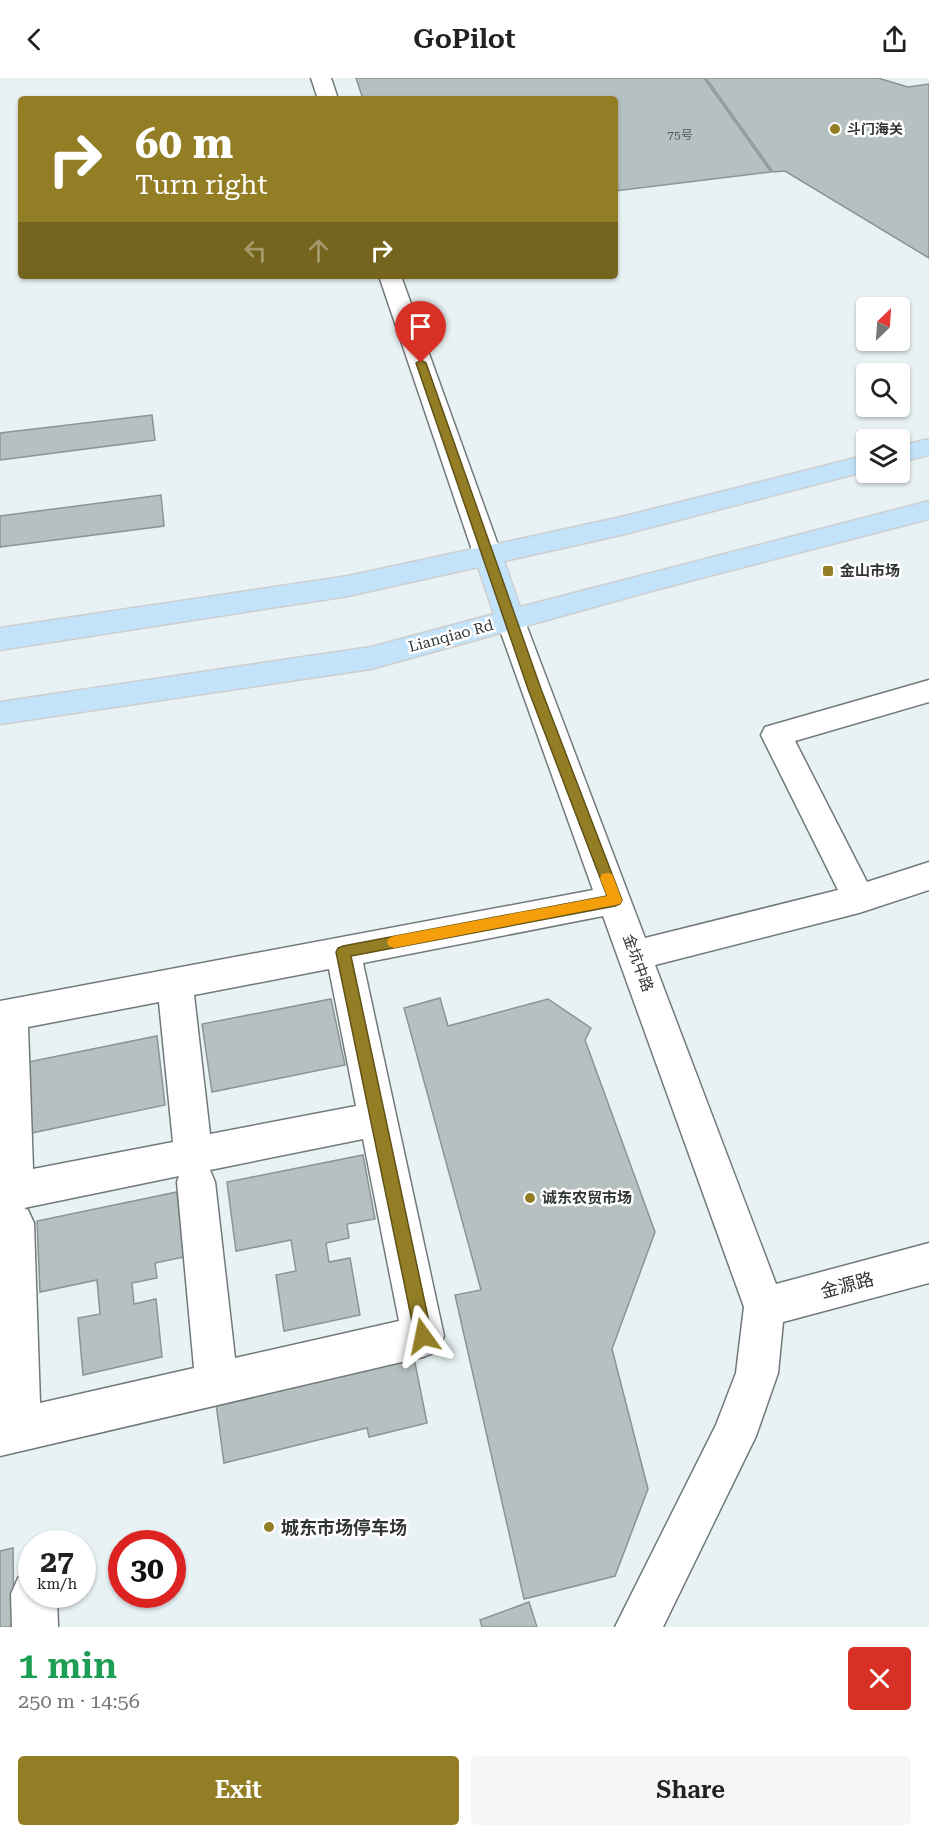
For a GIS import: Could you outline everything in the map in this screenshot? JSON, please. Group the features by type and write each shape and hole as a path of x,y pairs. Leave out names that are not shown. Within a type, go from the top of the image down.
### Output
{"main road":[{"path":"910,452 929,447"},
{"path":"0,639 348,586 621,526 856,466"},
{"name":"Lianqiao Rd","path":"0,713 371,658 666,577 929,510"},
{"path":"488,556 510,619"}],"street":[{"path":"321,78 327,96"},
{"path":"391,279 488,556"},
{"name":"金坑中路","path":"510,619 764,1306"},
{"path":"859,899 776,735 929,691"},
{"path":"635,955 859,899 929,876"},
{"path":"343,952 423,1336 9,1432 9,1203 5,1016 615,900"},
{"path":"175,984 217,1384"},
{"path":"9,1203 195,1169 378,1119"},
{"name":"金源路","path":"764,1306 929,1263"},
{"path":"638,1627 734,1436 756,1373 764,1306"},
{"path":"34,1608 35,1627"}],"building":[{"path":"356,78 704,78 771,172 618,191 618,96 362,96"},
{"name":"斗门海关","path":"706,78 878,78 908,87 929,84 929,258 785,171 773,172"},
{"path":"152,415 155,440 0,460 0,433"},
{"path":"161,495 164,526 0,547 0,516"},
{"path":"440,998 448,1026 548,999 591,1028 585,1040 655,1232 612,1349 648,1489 615,1576 524,1599 455,1295 481,1290 404,1008"},
{"path":"331,999 345,1065 212,1092 202,1024"},
{"path":"157,1036 165,1105 27,1134 23,1063"},
{"path":"363,1155 375,1219 347,1224 349,1238 326,1243 329,1262 350,1258 360,1315 284,1331 276,1275 296,1271 291,1240 236,1251 227,1182"},
{"path":"177,1192 184,1257 155,1263 157,1278 132,1283 134,1304 156,1299 162,1357 83,1375 78,1318 100,1314 97,1280 40,1292 37,1221"},
{"path":"414,1358 427,1423 369,1437 367,1428 224,1463 216,1404"},
{"path":"13,1548 14,1627 0,1627 0,1551"},
{"path":"529,1602 537,1627 482,1627 480,1620"}],"slow traffic":[{"path":"394,942 615,900 607,878"}],"place":[{"name":"斗门海关","path":"835,129"},
{"name":"金山市场","path":"828,571"},
{"name":"诚东农贸市场","path":"530,1198"},
{"name":"城东市场停车场","path":"269,1527"}],"route":[{"path":"421,363 535,689 615,900 343,952 423,1336"}]}
